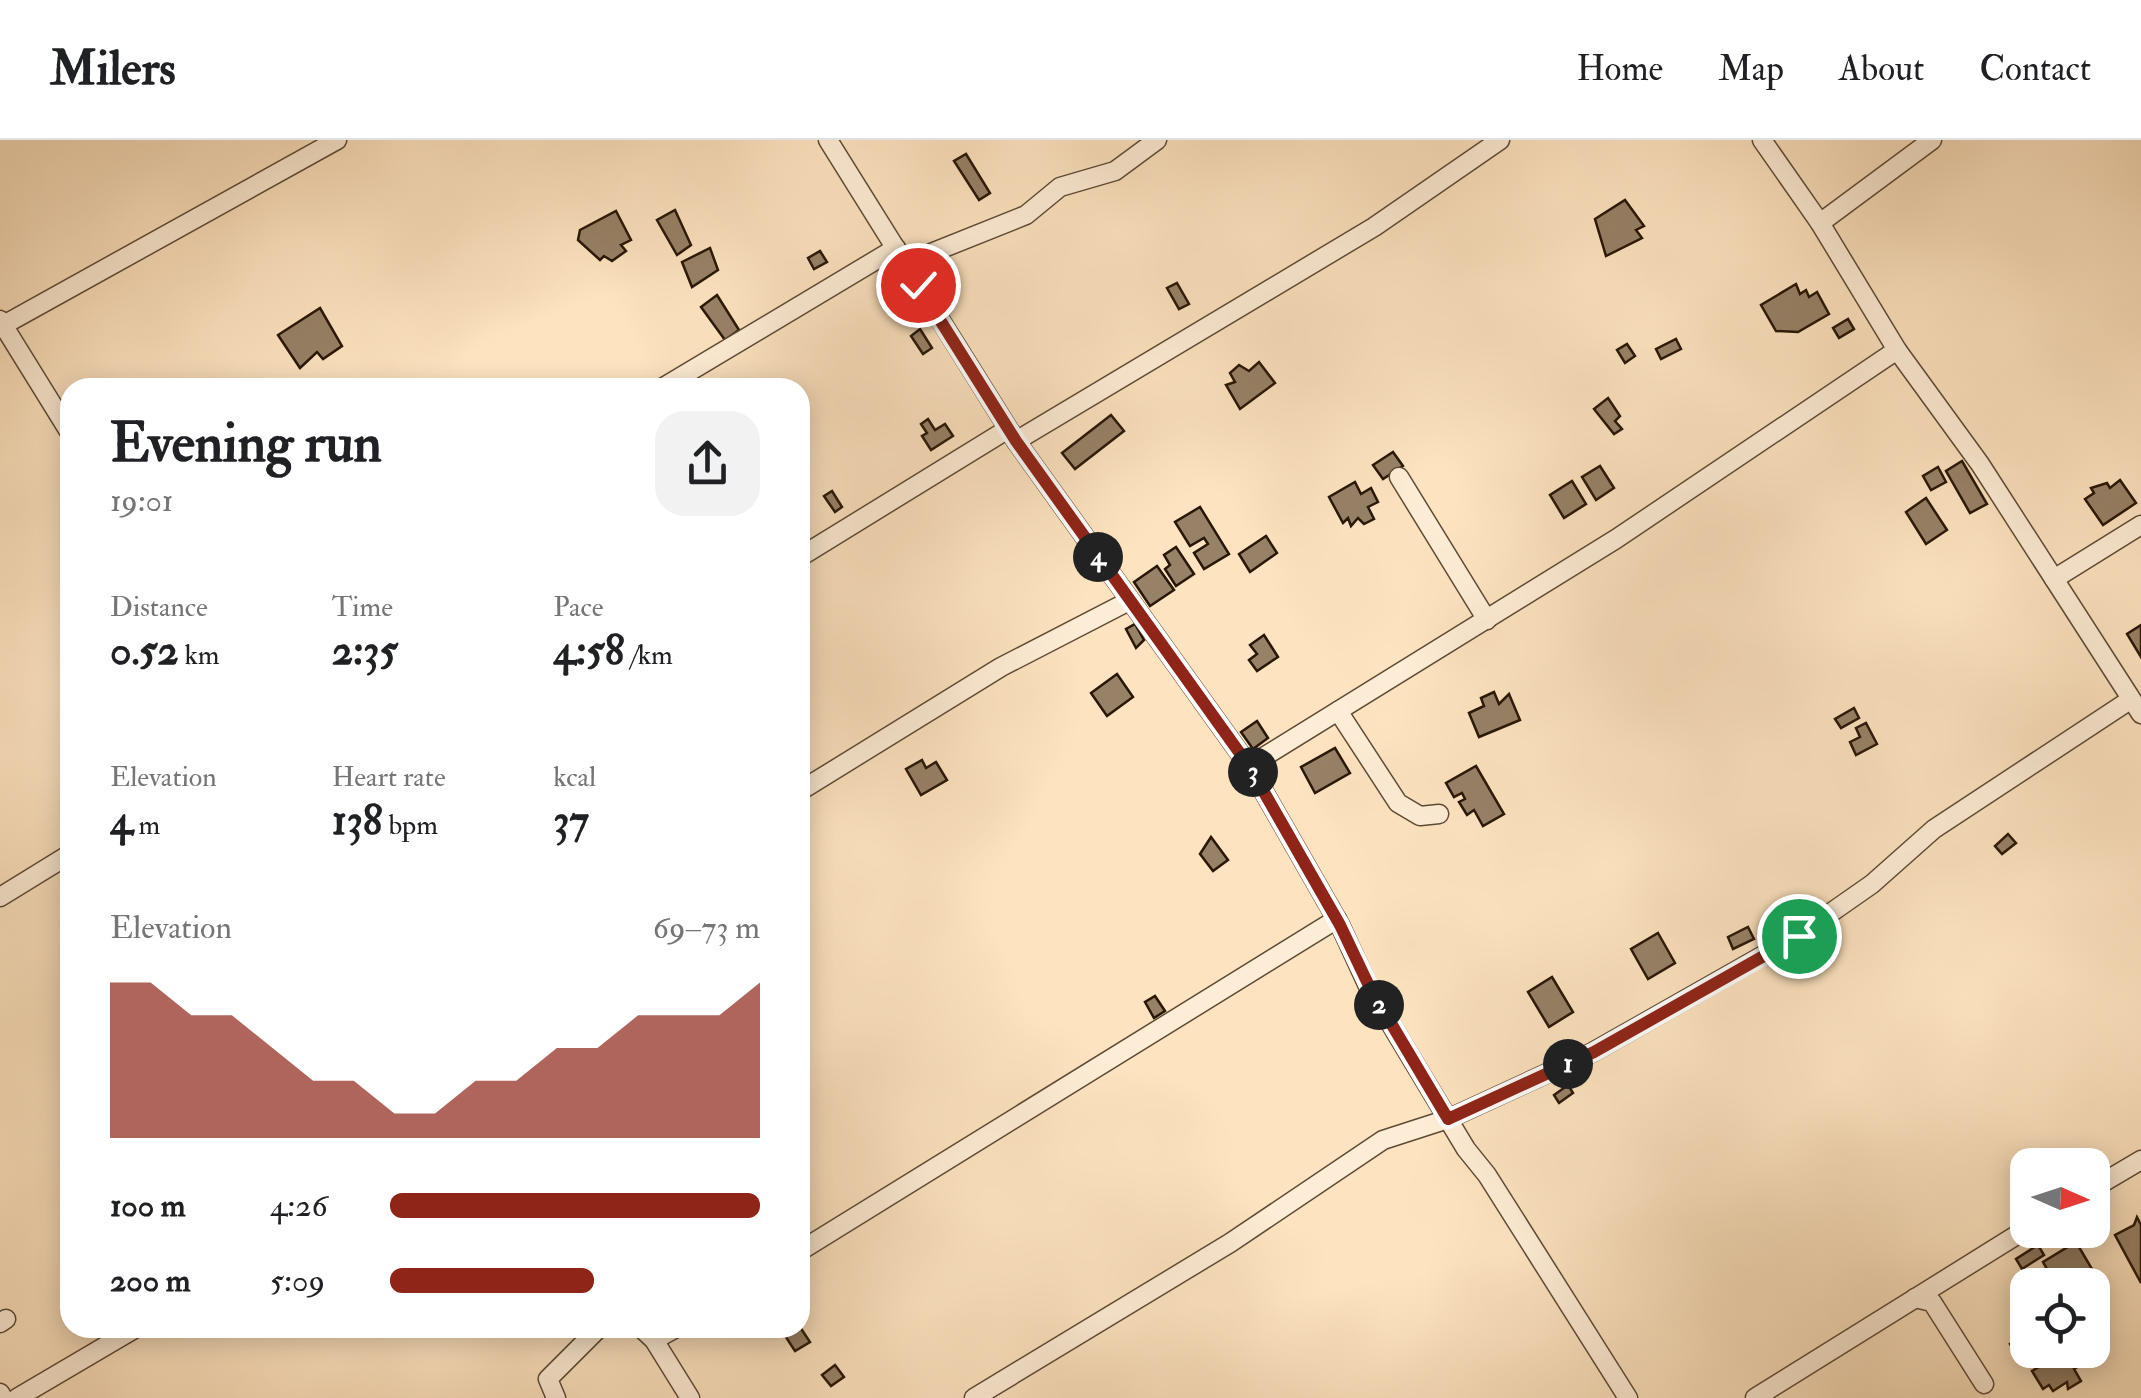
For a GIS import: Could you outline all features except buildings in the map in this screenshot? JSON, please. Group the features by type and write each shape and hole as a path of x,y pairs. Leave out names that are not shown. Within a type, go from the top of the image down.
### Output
{"street":[{"path":"60,417 1,324 337,140"},
{"path":"828,140 1012,435 1249,766 1337,919 1370,988 1448,1119 1628,1398"},
{"path":"680,378 901,256 1026,215 1060,187 1116,171 1157,140"},
{"path":"810,551 1374,227 1500,140"},
{"path":"974,1398 1230,1243 1383,1140 1448,1119 1594,1052 1799,936 1872,884 1934,829 2136,707 1980,464 1897,350 1820,223 1762,140"},
{"path":"1820,223 1932,140"},
{"path":"1249,766 1616,539 1897,350"},
{"path":"1400,477 1487,620"},
{"path":"2054,579 2141,525"},
{"path":"810,784 1002,667 1130,601"},
{"path":"1338,711 1398,802 1420,816 1439,814"},
{"path":"0,897 60,860"},
{"path":"810,1245 1337,919"},
{"path":"2110,1178 2141,1160"},
{"path":"1755,1398 2010,1239"},
{"path":"1914,1298 1932,1302 1984,1384"},
{"path":"17,1398 119,1338"},
{"path":"556,1398 548,1378 589,1338"},
{"path":"651,1338 690,1398"}],"route":[{"path":"918,285 1016,441 1249,766 1340,925 1370,988 1448,1119 1594,1052 1799,936"}]}
